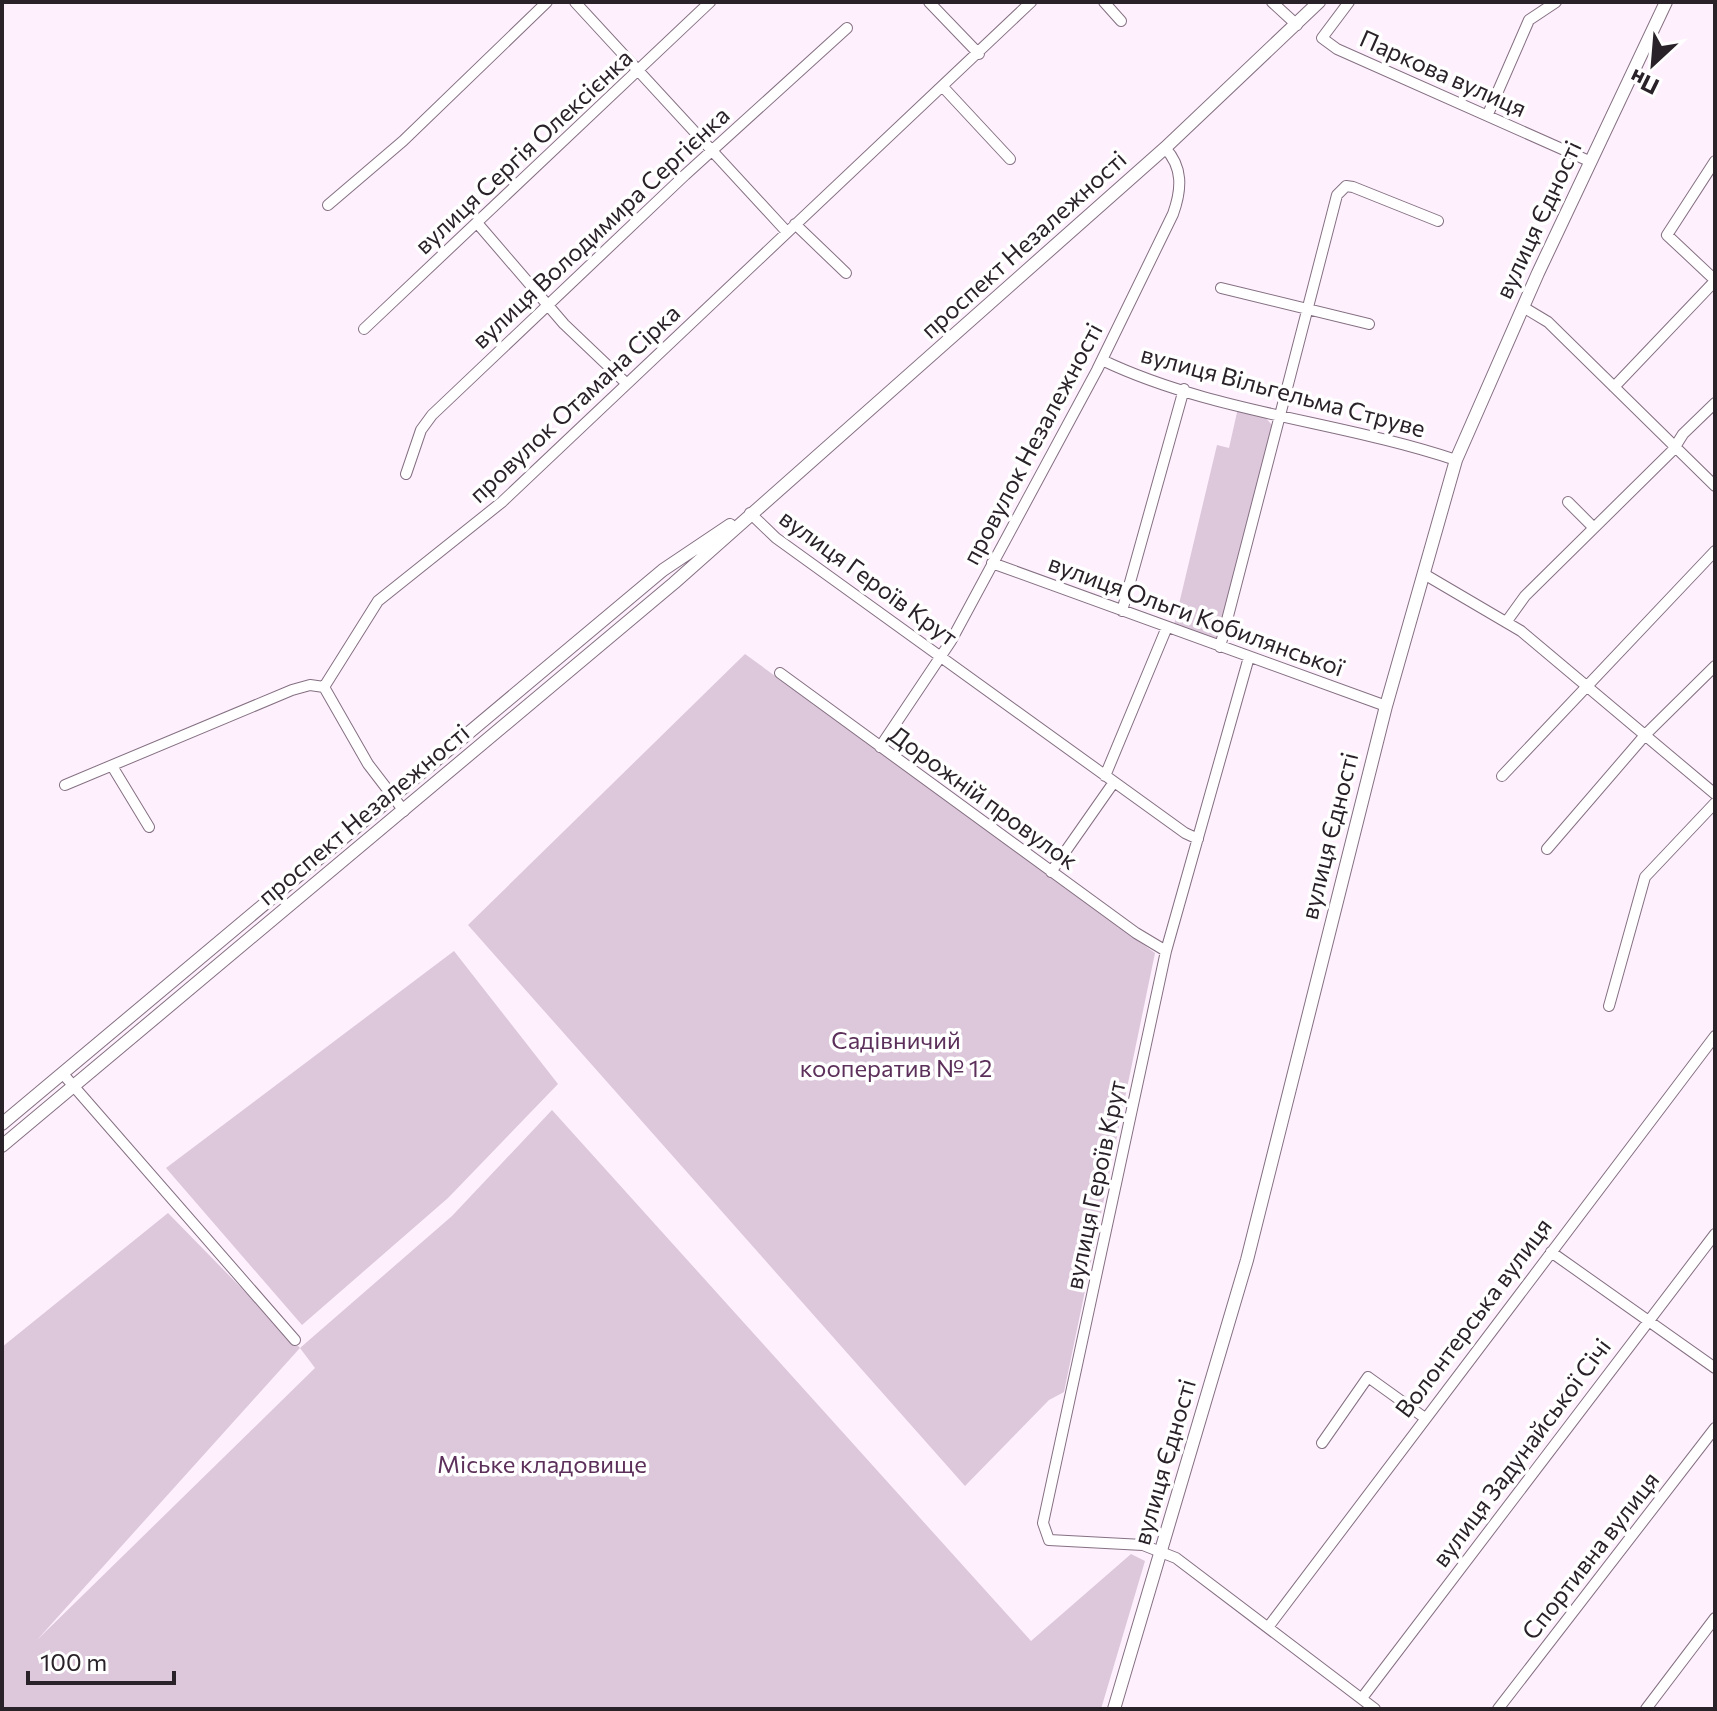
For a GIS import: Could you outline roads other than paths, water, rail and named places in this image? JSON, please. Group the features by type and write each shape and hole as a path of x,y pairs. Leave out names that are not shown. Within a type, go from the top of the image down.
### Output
{"main road":[{"name":"проспект Незалежності","path":"2,1146 680,578 1165,148 1319,2"},
{"name":"вулиця Єдності","path":"1114,1709 1247,1260 1386,706 1456,460 1589,161 1666,2"},
{"name":"проспект Незалежності","path":"2,1124 669,566 750,513"},
{"path":"669,566 680,578"}],"street":[{"path":"328,205 400,144 547,2"},
{"path":"575,2 713,151 791,227 846,273"},
{"name":"вулиця Сергія Олексієнка","path":"364,329 710,2"},
{"path":"929,2 979,54"},
{"name":"провулок Отамана Сірка","path":"324,687 378,601 495,507 1031,2"},
{"path":"1104,2 1121,21"},
{"path":"1272,2 1297,25"},
{"name":"Паркова вулиця","path":"1349,2 1322,38 1337,49 1589,161"},
{"path":"1488,114 1529,20 1556,2"},
{"name":"вулиця Володимира Сергієнка","path":"406,474 426,422 847,28"},
{"path":"943,87 1010,159"},
{"name":"провулок Незалежності","path":"880,747 942,657 1102,360 1177,205 1179,168 1165,148"},
{"path":"1614,387 1715,281 1667,235 1715,161"},
{"path":"1220,647 1337,195 1346,186 1438,221"},
{"path":"478,224 577,337 626,383"},
{"path":"1221,288 1369,324"},
{"path":"1523,307 1548,322 1715,486"},
{"name":"вулиця Вільгельма Струве","path":"1102,360 1184,389 1281,417 1456,460"},
{"path":"1122,611 1184,389"},
{"path":"1507,621 1525,596 1715,403"},
{"path":"1568,502 1594,528"},
{"name":"вулиця Героїв Крут","path":"750,513 776,538 1198,839"},
{"path":"1502,776 1715,551"},
{"name":"вулиця Ольги Кобилянської","path":"992,563 1386,706"},
{"path":"1424,574 1507,621 1589,685 1715,794"},
{"path":"1051,872 1110,779 1167,627"},
{"name":"вулиця Героїв Крут","path":"1162,1551 1143,1545 1049,1540 1043,1523 1166,951 1249,657"},
{"path":"1547,849 1646,734 1715,666"},
{"name":"Дорожній провулок","path":"780,673 1051,872 1166,951"},
{"path":"65,785 300,686 324,687 368,764 404,811"},
{"path":"112,766 149,827"},
{"path":"1609,1006 1645,877 1715,803"},
{"name":"Волонтерська вулиця","path":"1269,1626 1715,1036"},
{"path":"63,1074 295,1340"},
{"name":"вулиця Задунайської Січі","path":"1362,1698 1715,1234"},
{"path":"1551,1252 1715,1368"},
{"path":"1322,1443 1368,1377 1425,1418"},
{"name":"Спортивна вулиця","path":"1498,1709 1715,1428"},
{"path":"1162,1551 1269,1626 1375,1709"},
{"path":"1646,1709 1715,1618"}],"park label":[{"name":"Садівничий кооператив № 12","path":"896,1055"},
{"name":"Міське кладовище","path":"542,1465"}]}
